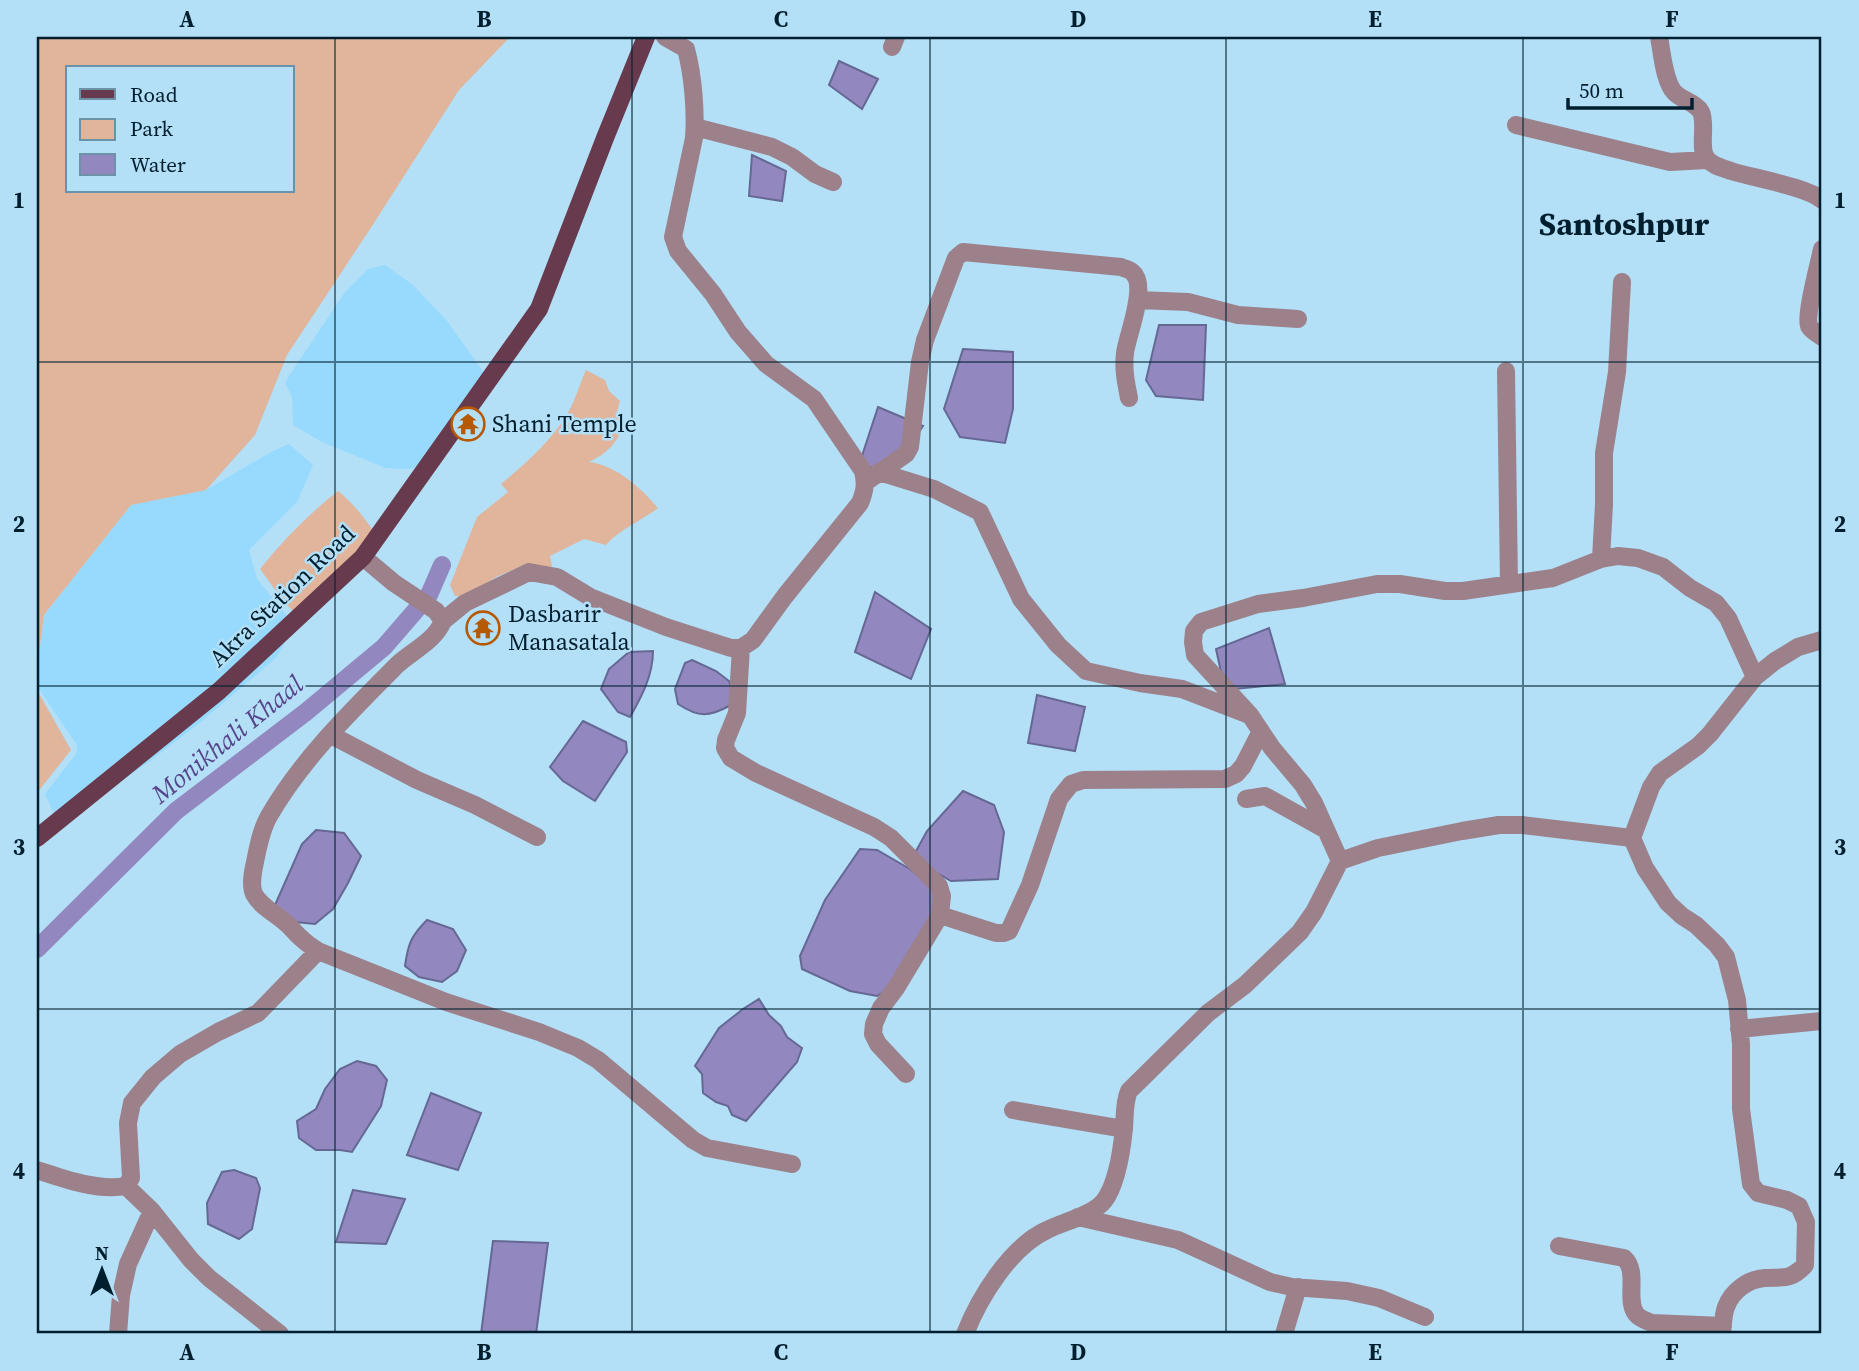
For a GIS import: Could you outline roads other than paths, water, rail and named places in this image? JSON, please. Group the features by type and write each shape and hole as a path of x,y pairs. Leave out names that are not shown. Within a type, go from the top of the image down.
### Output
{"main road":[{"name":"Akra Station Road","path":"37,838 219,691 363,557 539,309 646,37"}],"street":[{"path":"665,37 686,49 691,72 695,127 673,237 678,251 713,294 738,332 766,364 814,399 863,471 872,477 934,489 981,512 1021,599 1058,645 1086,671 1140,684 1182,689 1250,715"},
{"path":"1659,37 1672,90 1701,113 1704,154 1707,160 1733,172 1810,193 1822,200"},
{"path":"1516,125 1670,162 1707,160"},
{"path":"695,127 772,147 833,182"},
{"path":"1822,250 1809,314 1809,325 1822,337"},
{"path":"439,616 528,572 558,577 590,597 666,627 732,648 741,648 753,640 860,502 872,477 906,454 910,447 925,340 962,252 1121,267 1132,272 1137,279 1138,300 1125,351 1125,378 1129,398"},
{"path":"1601,559 1604,453 1617,373 1622,282"},
{"path":"1138,300 1188,302 1238,316 1297,318"},
{"path":"1506,371 1509,584"},
{"path":"1339,861 1314,803 1303,785 1272,748 1250,715 1195,655 1194,631 1200,622 1258,604 1377,584 1463,591 1553,578 1601,559 1618,556 1638,558 1663,567 1690,588 1716,603 1764,670"},
{"path":"363,557 439,616 440,627 401,662 300,771 268,818 258,845 254,869 255,896 318,951 446,1002 578,1048 598,1060 707,1149 792,1164"},
{"path":"1559,1246 1624,1258 1629,1262 1633,1308 1642,1319 1723,1330 1725,1308 1743,1285 1760,1278 1790,1277 1805,1265 1814,1222 1799,1206 1758,1193 1751,1184 1741,1109 1737,1000 1726,957 1696,925 1668,903 1645,868 1632,838 1651,786 1660,773 1698,746 1764,670 1798,647 1822,640"},
{"path":"741,648 737,713 725,748 731,758 756,773 874,827 891,838 939,886 942,896 940,915 881,1008 874,1024 873,1034 878,1044 906,1074"},
{"path":"940,915 996,933 1009,931 1030,885 1059,799 1071,784 1083,780 1225,779 1236,774 1243,766 1261,731"},
{"path":"331,735 417,780 475,805 537,837"},
{"path":"1246,799 1265,796 1326,830"},
{"path":"965,1334 1002,1266 1017,1251 1043,1232 1096,1208 1105,1199 1118,1166 1126,1097 1135,1084 1208,1013 1245,985 1300,932 1314,912 1339,861 1378,848 1499,825 1522,825 1632,838"},
{"path":"37,1170 66,1180 113,1188 125,1186 131,1178 128,1123 132,1103 153,1077 180,1054 258,1013 318,951"},
{"path":"1740,1029 1822,1021"},
{"path":"1013,1110 1124,1129"},
{"path":"125,1186 152,1211 209,1278 280,1334"},
{"path":"118,1334 121,1295 128,1264 152,1211"},
{"path":"1078,1217 1178,1240 1270,1282 1347,1291 1379,1298 1425,1317"},
{"path":"1284,1334 1298,1287"}],"water":[{"path":"839,61 878,79 862,109 829,85"},
{"path":"752,155 786,171 782,201 749,196"},
{"path":"1159,325 1206,325 1203,400 1156,396 1146,380"},
{"path":"963,349 1013,352 1013,409 1005,443 960,437 944,409"},
{"path":"878,407 923,426 889,477 860,462"},
{"path":"875,592 931,629 911,679 855,652"},
{"path":"1269,628 1285,684 1225,690 1216,649"},
{"path":"653,651 649,677 630,717 618,712 601,689 609,669 629,652"},
{"path":"692,660 716,671 729,681 733,695 731,705 710,714 698,714 678,704 675,689 685,663"},
{"path":"1037,695 1085,707 1075,751 1028,743"},
{"path":"583,721 626,742 627,752 595,801 563,781 550,767"},
{"path":"963,791 994,805 1004,832 998,879 951,881 921,864 916,851 927,831"},
{"path":"316,830 344,833 361,856 333,909 315,924 295,922 275,905 302,844"},
{"path":"860,849 877,850 910,869 938,892 935,918 892,987 877,996 850,991 802,969 800,956 825,900"},
{"path":"427,920 453,929 466,950 457,971 442,982 419,977 405,966 411,941"},
{"path":"759,999 787,1037 802,1048 797,1062 746,1121 732,1115 728,1106 703,1093 702,1074 695,1066 719,1028"},
{"path":"357,1061 376,1066 387,1080 381,1106 352,1152 316,1150 299,1138 297,1121 316,1109 325,1089 340,1069"},
{"path":"431,1093 481,1113 458,1170 407,1155"},
{"path":"234,1170 256,1178 260,1188 252,1229 239,1239 208,1224 207,1203 222,1172"},
{"path":"353,1190 405,1199 386,1244 336,1242"},
{"path":"493,1241 548,1243 536,1334 481,1334"}],"waterway":[{"name":"Monikhali Khaal","path":"37,949 176,811 306,712 384,647 429,595 442,565"}],"place":[{"name":"Shani Temple","path":"468,424"},
{"name":"Dasbarir Manasatala","path":"483,628"}],"district":[{"name":"Santoshpur","path":"1624,224"}]}
